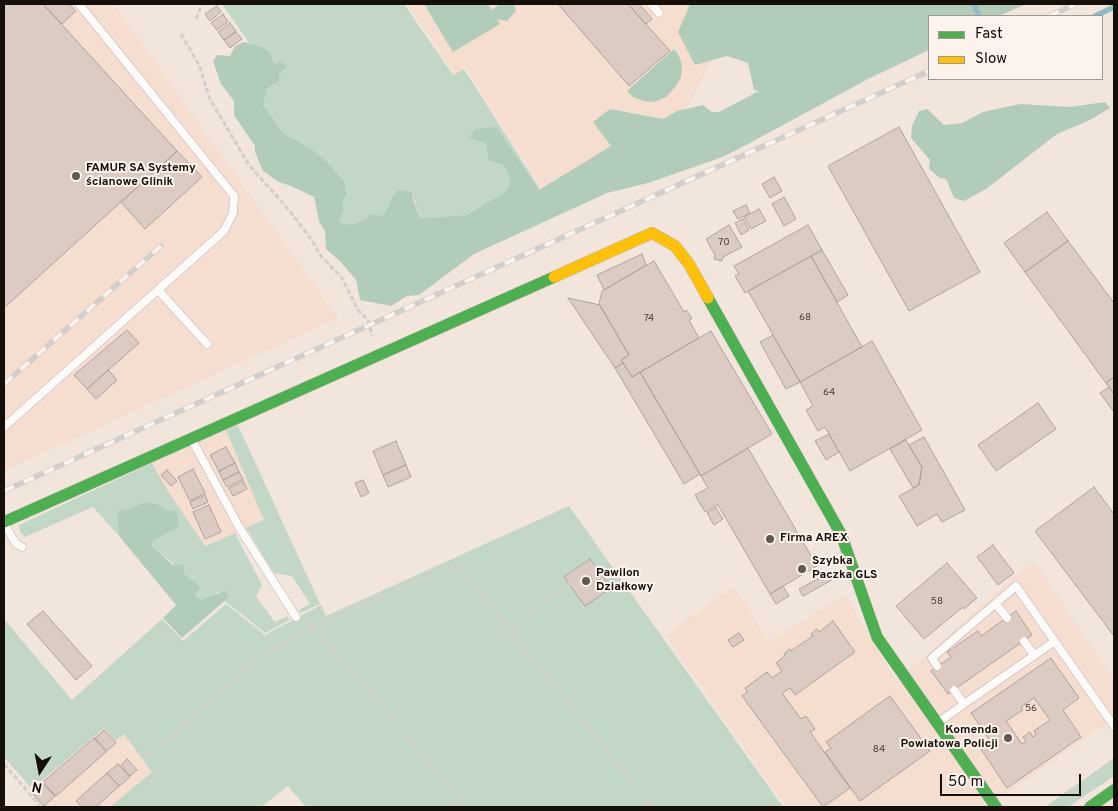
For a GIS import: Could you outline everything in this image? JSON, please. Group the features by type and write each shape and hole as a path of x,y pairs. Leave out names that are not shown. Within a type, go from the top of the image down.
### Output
{"street":[{"path":"4,523 652,233 675,246 689,264 841,534 877,637 996,807"},
{"path":"1090,807 1114,790"}],"lane":[{"path":"4,427 224,231 233,213 234,196 78,4"},
{"path":"651,4 660,13"},
{"path":"158,290 208,344"},
{"path":"191,439 239,527 296,617"},
{"path":"4,523 16,544 22,548"},
{"path":"937,666 932,658 1016,586 1114,726"},
{"path":"996,604 1007,618"},
{"path":"1024,641 1034,655"},
{"path":"937,723 1055,641"},
{"path":"954,690 964,704"}],"path":[{"path":"196,19 202,4"},
{"path":"181,34 199,66 210,99 250,165 312,238 321,256 342,278 358,310 368,320 376,356"},
{"path":"137,753 151,754 257,659 314,627 456,564 652,807"},
{"path":"511,632 544,601 570,584"},
{"path":"296,617 314,627 467,807"},
{"path":"4,764 41,807"}],"shaded area":[{"path":"4,4 114,4 338,318 4,471"},
{"path":"407,4 742,4 675,130 543,191 465,67 454,74"},
{"path":"226,430 264,520 205,546 166,488 152,463"},
{"path":"1035,562 1114,680 1114,718 987,807 786,807 665,635 735,586 768,642 845,595 897,682 1011,579"},
{"path":"104,728 124,734 152,772 110,807 42,807 29,791"}],"green space":[{"path":"222,4 404,4 453,75 464,69 540,189 485,143 489,161 504,165 511,182 506,191 467,215 420,218 412,192 393,196 383,216 366,219 351,225 337,222 331,168 312,149 286,135 262,105 267,89 274,85 279,74 284,71 271,61 270,53 263,47 249,43"},
{"path":"424,4 488,4 492,10 500,4 514,4 516,11 507,21 497,19 500,24 453,52"},
{"path":"690,4 1026,4 1001,15 928,15 928,50 868,79 735,151 648,183 607,193 474,254 419,295 407,296 391,306 360,300 356,280 340,261 326,249 325,231 319,221 314,197 279,182 263,171 255,152 255,146 234,115 234,101 221,84 213,61 217,55 230,56 235,46 244,42 263,47 270,53 275,64 280,61 287,67 279,74 279,81 267,89 263,105 286,135 312,149 344,181 347,195 342,200 344,210 338,222 351,225 366,219 370,214 383,216 398,190 412,192 420,218 467,215 506,191 511,182 504,165 489,161 485,143 469,138 475,129 496,127 539,190 611,146 593,122 610,109 663,119 677,111 703,105 712,112 719,112 759,91 754,90 748,63 727,56 695,65 678,32"},
{"path":"674,49 682,64 681,77 676,86 666,97 654,102 633,97 627,91"},
{"path":"1105,102 1110,108 1090,120 1057,134 986,189 964,201 954,198 946,179 940,178 929,169 930,160 911,138 912,126 919,111 927,109 944,125 962,123 983,112 1020,104 1070,107"},
{"path":"238,425 320,604 300,613 300,609 310,604 292,576 274,573 246,528 264,520 226,430"},
{"path":"152,463 166,488 205,546 235,533 262,585 256,597 275,622 287,616 290,620 265,633 225,601 229,597 219,592 201,600 195,594 201,587 151,545 155,539 166,532 168,511 157,504 144,502 131,508 117,511 119,536 93,507 25,537 20,532 19,525"},
{"path":"144,502 157,504 168,511 176,510 179,527 155,539 151,545 173,565 184,565 184,573 201,587 195,595 201,600 225,591 229,597 182,638 163,618 176,605 119,536 117,511 131,508"},
{"path":"569,506 783,807 306,807 288,786 261,807 110,807 152,772 124,734 115,741 104,728 32,789 4,757 4,619 72,700 162,619 183,641 226,604 265,635 321,605 326,616"},
{"path":"1114,758 1114,776 1068,807 1045,807"}],"building":[{"name":"FAMUR SA Systemy ścianowe Glinik","path":"4,4 43,4 177,151 4,308"},
{"path":"43,4 69,4 76,11 62,24"},
{"path":"558,4 628,4 670,51 629,86"},
{"path":"628,4 639,4 652,19 646,24"},
{"path":"217,6 221,12 210,21 205,14"},
{"path":"223,14 228,22 217,30 211,23"},
{"path":"230,23 236,31 224,40 218,32"},
{"path":"236,32 242,39 230,48 224,40"},
{"path":"899,127 980,272 909,311 828,166"},
{"path":"177,151 202,177 145,229 121,202"},
{"path":"774,177 782,191 770,198 762,184"},
{"path":"784,197 796,219 784,226 772,204"},
{"path":"746,205 750,213 738,219 733,211"},
{"path":"759,209 766,221 751,229 744,217"},
{"path":"1047,212 1068,241 1025,272 1004,243"},
{"path":"743,219 749,230 741,235 735,223"},
{"path":"729,225 742,247 723,257 722,261 714,259 715,255 706,239"},
{"path":"808,225 822,250 745,293 735,276 739,274 734,266"},
{"path":"1068,241 1114,303 1114,377 1106,383 1025,272"},
{"path":"822,250 848,295 837,302 811,256"},
{"path":"642,254 646,265 604,290 597,275"},
{"path":"811,256 862,347 800,382 748,291"},
{"path":"654,261 684,312 686,310 692,318 689,320 699,338 632,377 621,360 629,355 599,304 602,291"},
{"path":"568,298 600,305 629,355 621,360 623,363 615,368"},
{"path":"127,330 139,343 87,389 74,375"},
{"path":"711,331 772,434 701,476 640,372"},
{"path":"773,335 800,382 786,389 760,342"},
{"path":"872,341 922,430 850,471 825,427 818,431 806,410 813,406 800,382"},
{"path":"623,363 632,377 640,372 700,474 684,484 615,368"},
{"path":"108,370 117,380 96,399 87,389"},
{"path":"1114,377 1114,394 1106,383"},
{"path":"1109,387 1114,394 1114,412 1100,393"},
{"path":"1038,403 1056,429 996,471 978,445"},
{"path":"829,434 839,452 826,460 815,441"},
{"path":"924,437 965,510 942,522 937,514 917,526 899,496 919,485 922,467 909,445"},
{"path":"906,440 922,467 919,485 913,488 890,449"},
{"path":"396,441 406,465 383,475 373,451"},
{"path":"226,447 235,463 219,471 210,455"},
{"name":"Firma AREX","path":"748,448 817,566 770,594 718,505 705,512 695,495 708,488 701,476"},
{"path":"235,463 239,472 223,480 219,471"},
{"path":"406,465 411,477 388,487 383,475"},
{"path":"193,469 205,493 190,501 178,477"},
{"path":"167,470 177,481 171,486 161,475"},
{"path":"239,472 243,479 227,487 223,480"},
{"path":"363,480 369,493 361,497 355,483"},
{"path":"243,481 247,489 233,496 229,488"},
{"path":"1094,487 1114,514 1114,636 1035,531"},
{"path":"205,495 208,502 193,509 190,502"},
{"path":"209,505 221,532 205,539 193,512"},
{"path":"716,508 723,519 714,525 707,513"},
{"path":"993,545 1014,573 998,585 977,557"},
{"name":"Pawilon Działkowy","path":"590,559 611,588 585,606 564,577"},
{"path":"947,563 977,598 924,639 896,606"},
{"path":"829,573 832,580 803,596 799,589"},
{"path":"783,586 789,596 776,604 770,594"},
{"path":"43,611 92,666 76,680 27,624"},
{"path":"1016,611 1032,635 948,694 931,671 951,657 947,652 978,631 981,636"},
{"path":"833,621 855,652 795,695 790,688 782,693 801,719 806,716 815,729 810,732 850,788 823,807 742,696 747,692 745,688 767,672 772,678 782,671 776,663 785,656 784,654 813,636 811,634 817,629 819,632"},
{"path":"739,633 744,640 733,647 728,640"},
{"path":"1051,658 1079,698 1063,710 1081,737 1007,788 979,746 989,739 971,713","holes":["1034,698 1050,720 1034,731 1036,734 1033,737 1030,732 1023,737 1026,742 1022,744 1006,721 1023,710 1021,707"]},
{"path":"890,696 930,751 860,801 825,752 831,748 826,742"},
{"path":"104,730 116,743 107,751 95,738"},
{"path":"94,738 106,752 56,796 43,782"},
{"path":"127,759 137,770 130,776 121,765"},
{"path":"118,764 130,777 119,786 107,773"},
{"path":"107,773 119,786 96,807 82,807 76,801"},
{"path":"44,785 55,796 44,806 33,794"}],"waterway":[{"path":"974,4 979,15"},
{"path":"1097,15 1114,7"}],"railway":[{"path":"1051,15 1076,4"},
{"path":"4,491 928,71"},
{"path":"4,384 161,246"}],"traffic: fast":[{"path":"4,522 554,277"},
{"path":"708,298 841,534 877,637 996,807"},
{"path":"1090,807 1114,790"}],"traffic: slow":[{"path":"554,277 652,233 675,246 689,264 708,298"}],"place":[{"name":"FAMUR SA Systemy ścianowe Glinik","path":"76,176"},
{"name":"Firma AREX","path":"770,539"},
{"name":"Szybka Paczka GLS","path":"802,569"},
{"name":"Pawilon Działkowy","path":"586,581"},
{"name":"Komenda Powiatowa Policji","path":"1008,738"}]}
